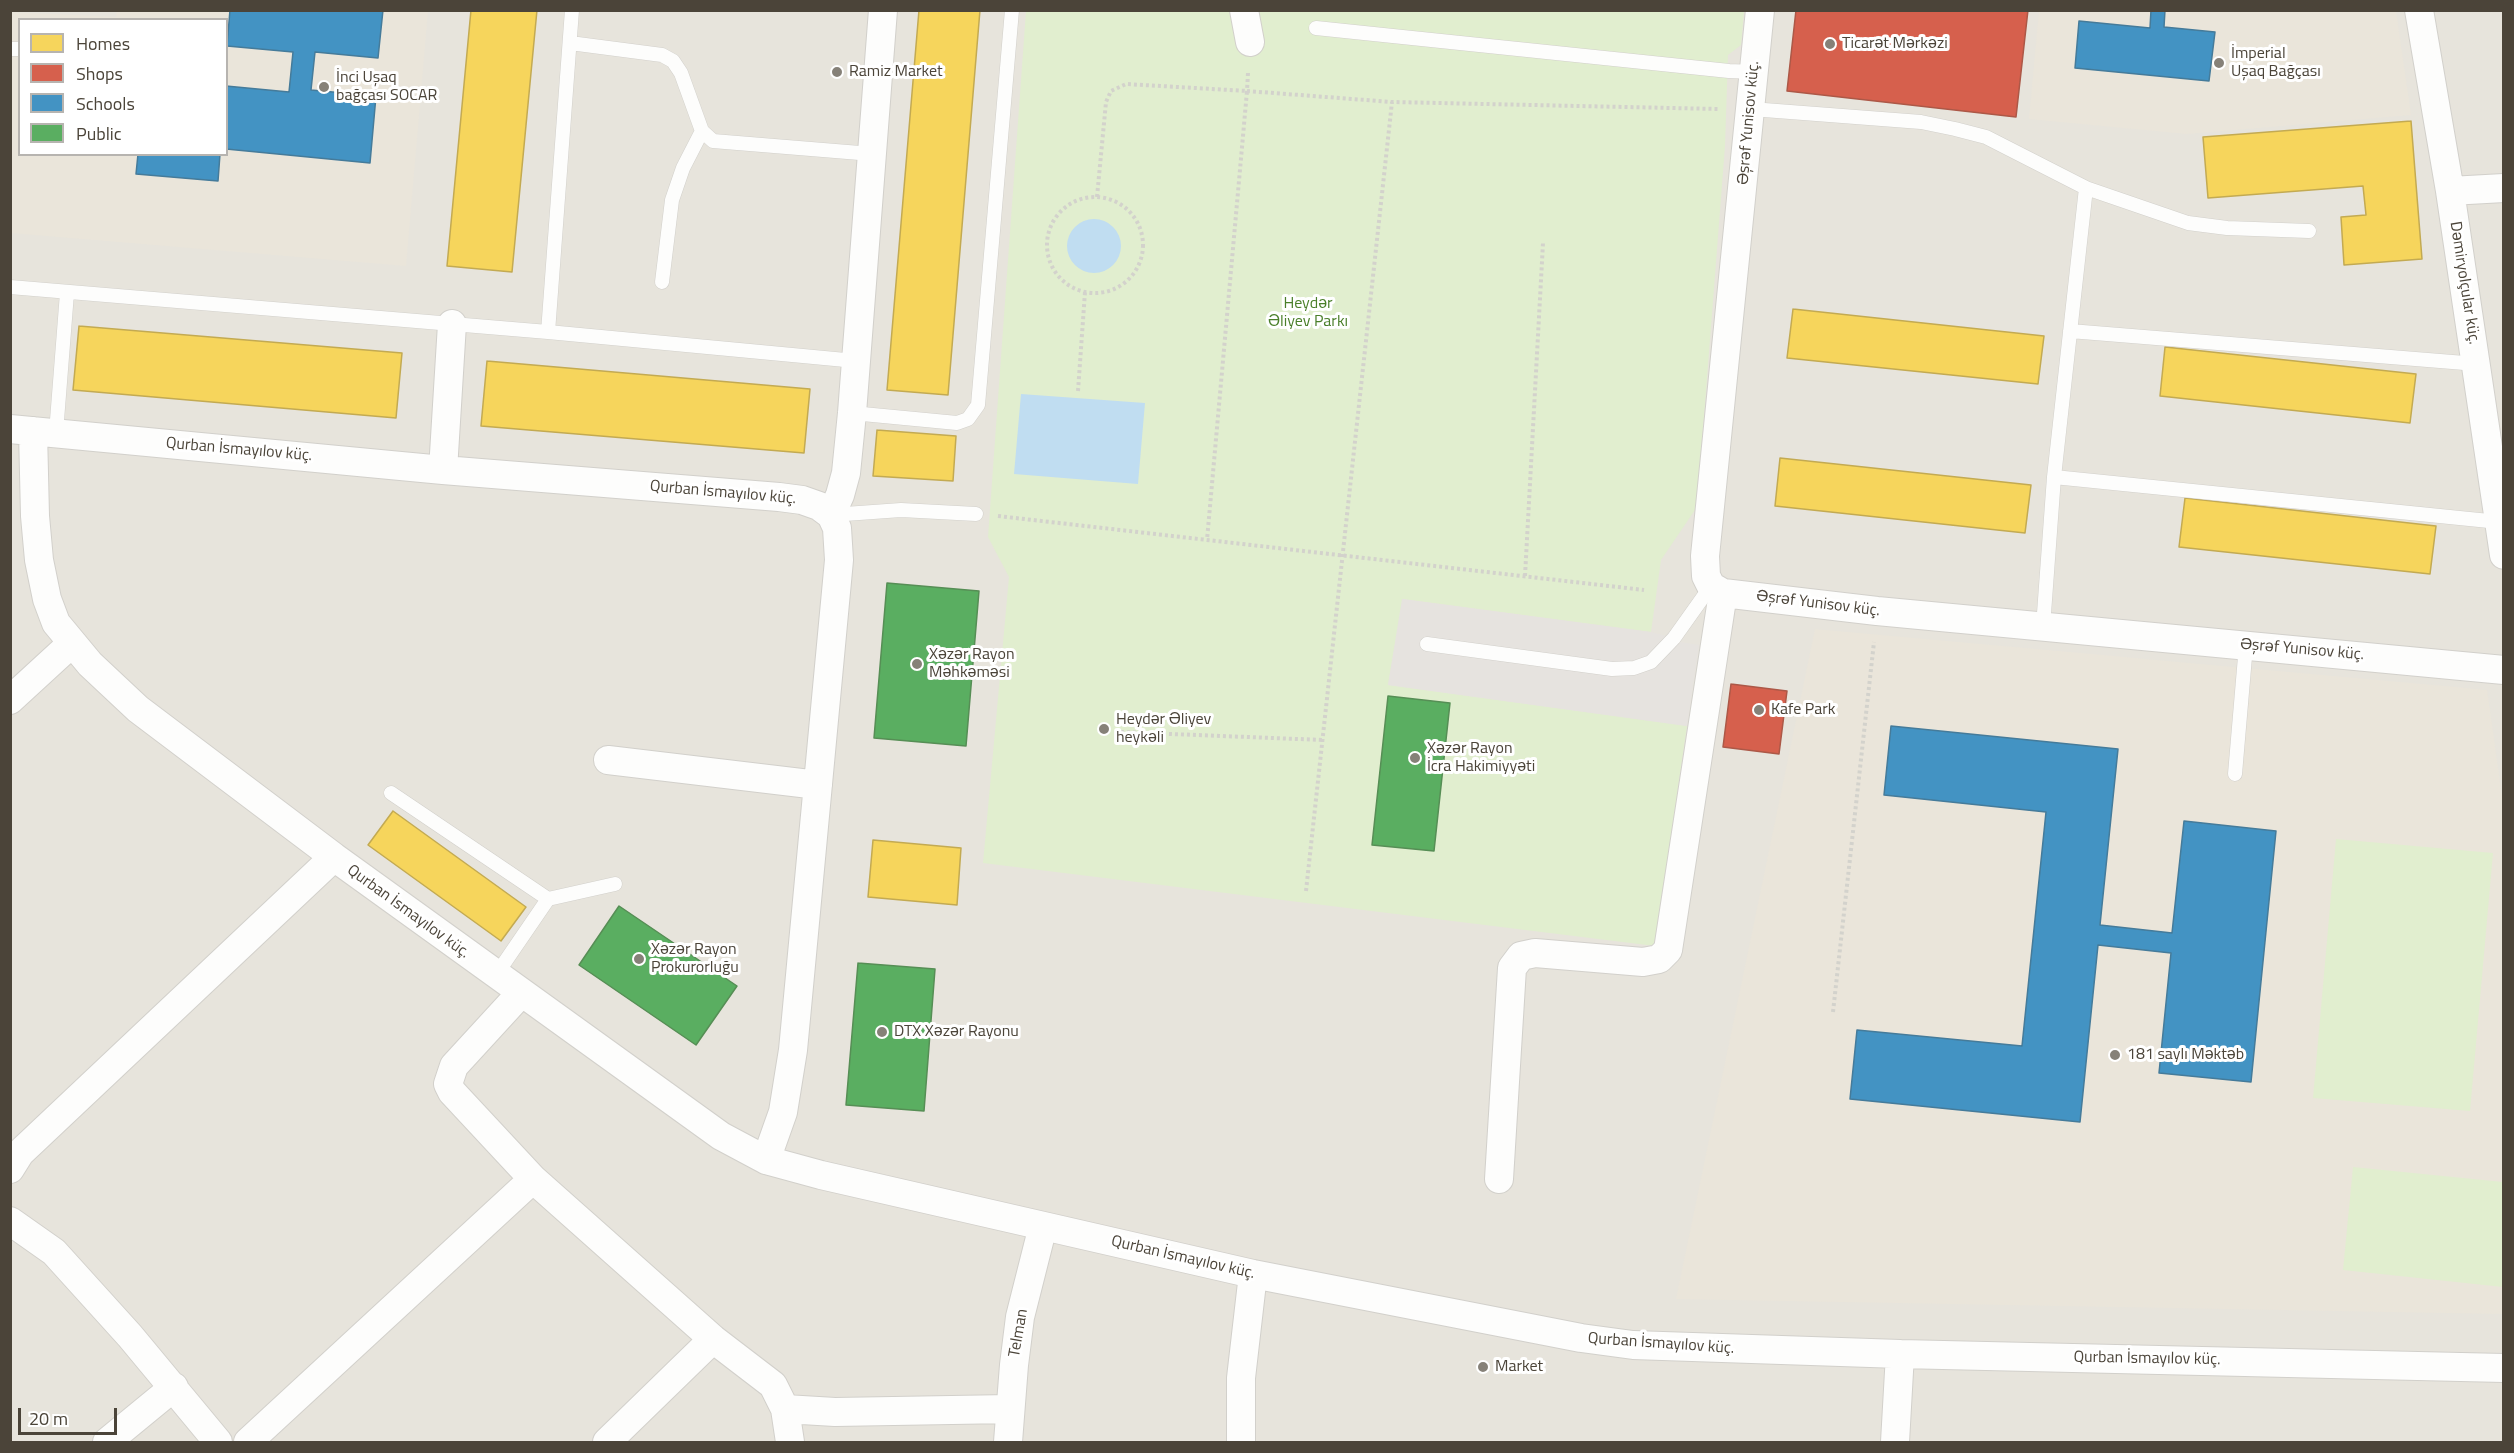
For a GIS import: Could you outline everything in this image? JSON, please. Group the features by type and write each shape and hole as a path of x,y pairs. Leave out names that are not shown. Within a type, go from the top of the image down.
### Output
{"street":[{"path":"766,1160 783,1112 788,1085 840,560 837,528 831,515 846,473 883,10"},
{"path":"1244,10 1250,42"},
{"name":"Əşrəf Yunisov küç.","path":"1760,10 1705,556 1706,576 1717,589 1877,611 2504,670"},
{"name":"Dəmiryolçular küç.","path":"2419,10 2477,364 2504,555"},
{"path":"2450,191 2504,188"},
{"path":"443,470 452,324"},
{"name":"Qurban İsmayılov küç.","path":"831,515 810,503 779,497 443,470 33,431 35,516 39,560 47,599 56,623 71,644 90,664 138,709 334,857 721,1136 766,1160 821,1175 1253,1274 1581,1338 1633,1345 1900,1354 2504,1368"},
{"path":"1499,1179 1512,968 1521,956 1534,953 1642,962 1659,959 1668,950 1717,589"},
{"path":"10,700 71,644"},
{"path":"608,760 818,785"},
{"path":"10,1169 20,1153 334,857"},
{"path":"521,993 454,1066 448,1084 452,1092 533,1179 713,1339 773,1386 785,1409 790,1443"},
{"path":"265,1437 533,1179"},
{"path":"10,1221 54,1252 174,1387 218,1443"},
{"name":"Telman","path":"1008,1443 1020,1317 1043,1226"},
{"path":"1241,1443 1241,1378 1253,1274"},
{"path":"607,1443 713,1339"},
{"path":"1895,1443 1900,1354"},
{"path":"107,1443 174,1387"},
{"path":"785,1409 835,1412 1010,1409"}],"lane":[{"path":"549,332 572,10"},
{"path":"852,413 957,423 968,419 978,405 1012,10"},
{"path":"1316,28 1754,72"},
{"path":"570,43 662,55 673,61 681,73 702,131 713,141 872,154"},
{"path":"1751,110 1921,122 1955,129 1986,137 2086,188 2188,223 2227,228 2309,231"},
{"path":"662,282 672,200 683,168 702,131"},
{"path":"2043,627 2054,477 2086,188"},
{"path":"10,287 549,332 856,361"},
{"path":"33,431 67,293"},
{"path":"2070,331 2477,364"},
{"path":"2054,477 2499,522"},
{"path":"831,515 902,510 976,514"},
{"path":"1427,644 1612,669 1634,668 1651,662 1717,589"},
{"path":"2235,774 2246,645"},
{"path":"392,793 548,899"},
{"path":"496,975 548,899 615,884"}],"path":[{"path":"1207,540 1250,42"},
{"path":"1097,197 1106,102 1111,91 1126,84 1392,102 1751,110"},
{"path":"1306,891 1392,102"},
{"path":"1097,197 1124,207 1141,230 1143,244 1141,259 1136,271 1126,282 1100,293 1072,288 1060,279 1052,267 1047,239 1051,226 1070,204 1097,197"},
{"path":"1525,576 1543,243"},
{"path":"1078,391 1085,292"},
{"path":"976,514 1644,590"},
{"path":"1833,1012 1877,611"},
{"path":"1121,732 1323,740"}],"shaded area":[{"name":"İnci Uşaq bağçası SOCAR","path":"117,10 428,11 406,266 11,233 10,12 116,17"},
{"path":"11,11 2503,11 2503,1442 11,1442"},
{"name":"İmperial Uşaq Bağçası","path":"2039,11 2396,11 2411,115 2187,134 2029,119"},
{"path":"1402,599 1651,632 1674,638 1680,642 1699,645 1687,726 1388,685"},
{"name":"181 saylı Məktəb","path":"1815,629 2487,690 2504,810 2503,1314 1676,1299"}],"green space":[{"name":"Heydər Əliyev Parkı","path":"1026,11 1744,11 1741,45 1728,55 1725,146 1697,507 1661,560 1651,632 1403,599 1388,685 1687,726 1655,946 983,863 1009,577 988,537"},
{"path":"2336,839 2493,853 2470,1111 2313,1098"},
{"path":"2353,1167 2503,1182 2503,1287 2343,1270"}],"water":[{"path":"1089,219 1099,219 1109,223 1117,231 1121,246 1117,261 1109,269 1099,273 1089,273 1079,269 1071,261 1067,251 1067,241 1071,231 1079,223"},
{"path":"1021,394 1145,403 1138,484 1014,474"}],"building: Homes":[{"path":"471,10 537,10 512,272 447,266"},
{"path":"919,10 980,10 948,395 887,390"},
{"path":"2411,121 2422,259 2344,265 2341,217 2366,215 2363,186 2208,198 2203,137"},
{"path":"1793,309 2044,336 2038,384 1787,358"},
{"path":"79,326 402,353 396,418 73,390"},
{"path":"2165,347 2416,374 2410,423 2160,396"},
{"path":"487,361 810,389 804,453 481,426"},
{"path":"877,430 956,436 953,481 873,476"},
{"path":"1780,458 2031,485 2025,533 1775,506"},
{"path":"2185,498 2436,526 2430,574 2179,547"},
{"path":"393,811 526,907 501,941 368,845"},
{"path":"873,840 961,848 957,905 868,897"}],"building: Shops":[{"path":"1796,10 2028,10 2016,117 1787,91"},
{"path":"1731,684 1787,691 1779,754 1723,747"}],"building: Schools":[{"path":"230,10 383,10 378,58 315,52 311,90 376,96 370,163 228,149 228,86 289,92 293,52 228,46"},
{"path":"2151,10 2165,10 2164,27 2215,32 2209,81 2075,68 2079,21 2150,28"},
{"path":"138,156 220,156 218,181 136,174"},
{"path":"1891,726 2118,749 2100,925 2172,933 2184,821 2276,831 2251,1082 2159,1073 2171,953 2098,945 2080,1122 1850,1099 1857,1030 2022,1046 2046,812 1884,795"}],"building: Public":[{"path":"887,583 979,591 966,746 874,738"},
{"path":"1388,696 1450,703 1434,851 1372,845"},
{"path":"619,906 737,986 696,1045 579,965"},
{"path":"858,963 935,969 924,1111 846,1105"}],"place":[{"name":"Ticarət Mərkəzi","path":"1830,44"},
{"name":"İmperial Uşaq Bağçası","path":"2219,63"},
{"name":"Ramiz Market","path":"837,72"},
{"name":"İnci Uşaq bağçası SOCAR","path":"324,87"},
{"name":"Xəzər Rayon Məhkəməsi","path":"917,664"},
{"name":"Kafe Park","path":"1759,710"},
{"name":"Heydər Əliyev heykəli","path":"1104,729"},
{"name":"Xəzər Rayon İcra Hakimiyyəti","path":"1415,758"},
{"name":"Xəzər Rayon Prokurorluğu","path":"639,959"},
{"name":"DTX Xəzər Rayonu","path":"882,1032"},
{"name":"181 saylı Məktəb","path":"2115,1055"},
{"name":"Market","path":"1483,1367"}]}
